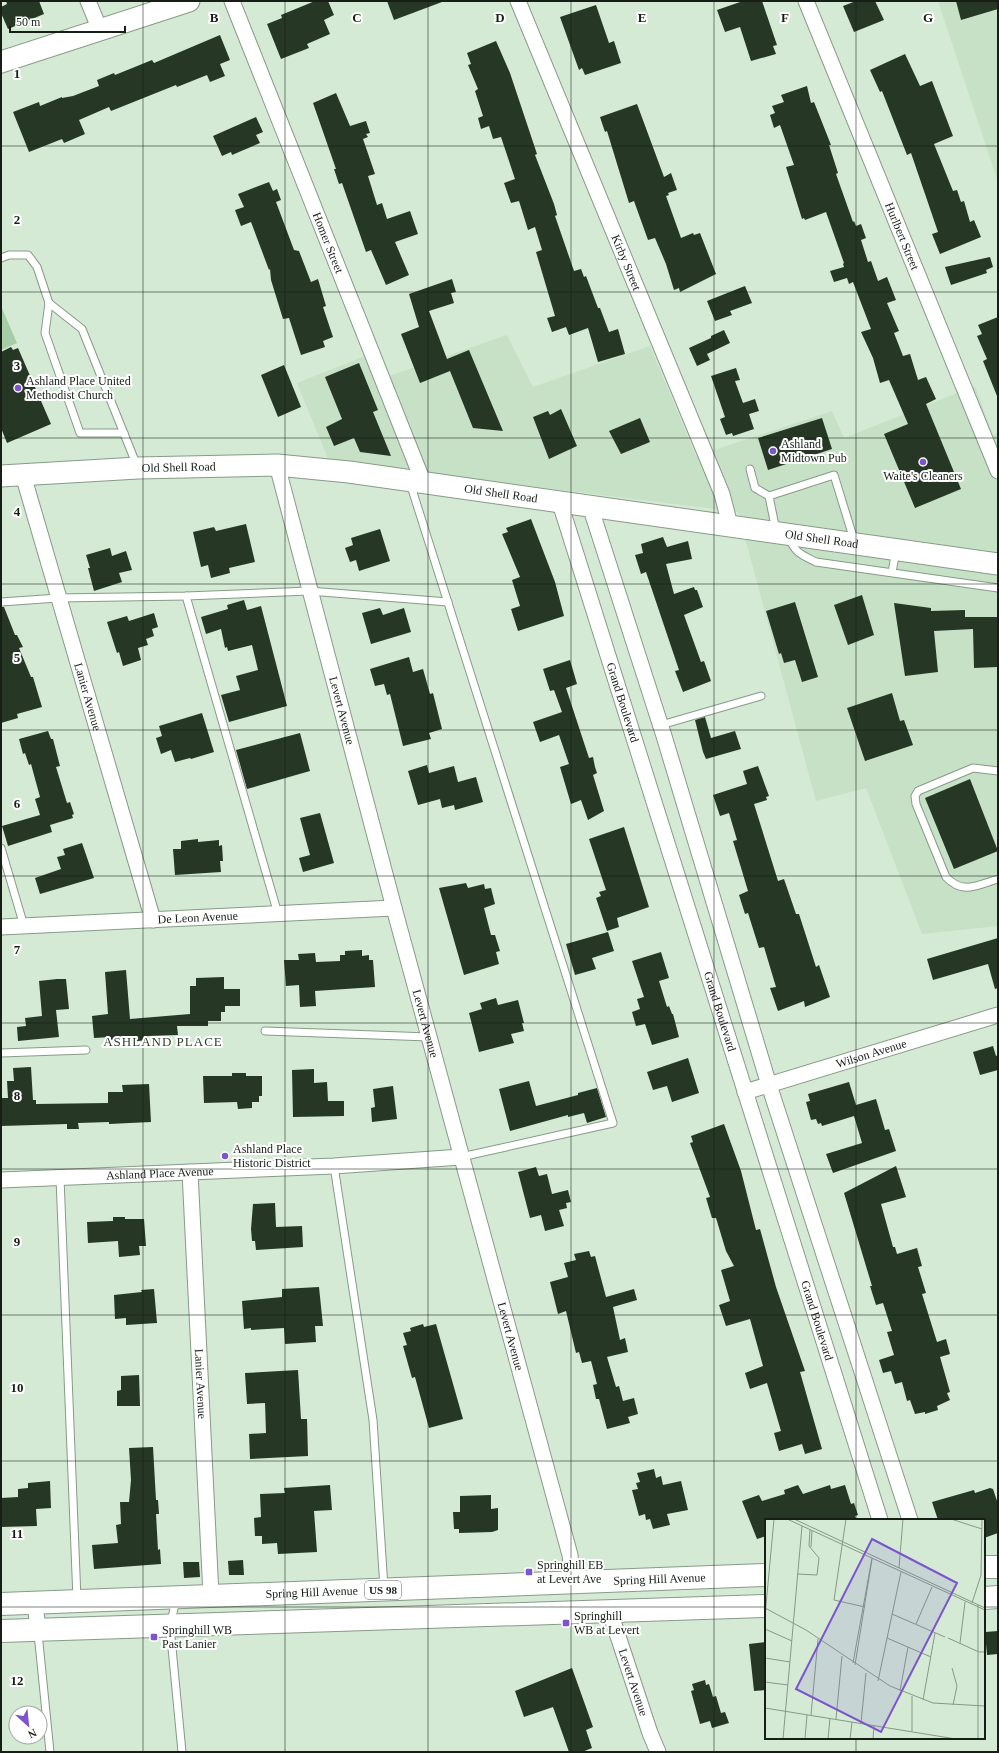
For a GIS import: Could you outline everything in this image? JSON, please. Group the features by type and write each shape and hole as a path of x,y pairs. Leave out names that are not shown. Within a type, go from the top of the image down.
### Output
{"main road":[{"path":"985,1567 998,1567"},
{"name":"Spring Hill Avenue","path":"1,1604 765,1575"},
{"path":"985,1598 998,1597"},
{"path":"1,1631 170,1627 765,1606"}],"street":[{"path":"88,1 100,30"},
{"path":"1,62 189,1"},
{"name":"Homer Street","path":"232,1 417,482"},
{"name":"Kirby Street","path":"518,1 722,494 730,525"},
{"name":"Hurlbert Street","path":"806,1 996,462"},
{"name":"Old Shell Road","path":"1,476 138,468 277,465 349,472 998,564"},
{"name":"Levert Avenue","path":"277,465 309,591 394,908 568,1547 573,1582"},
{"name":"Lanier Avenue","path":"23,475 153,920"},
{"name":"Grand Boulevard","path":"560,503 880,1519"},
{"path":"590,506 661,725 769,1084 910,1519"},
{"name":"De Leon Avenue","path":"1,927 394,908"},
{"name":"Wilson Avenue","path":"745,1092 998,1015"},
{"name":"Ashland Place Avenue","path":"1,1180 334,1166 462,1157"},
{"name":"Lanier Avenue","path":"190,1172 212,1595"},
{"path":"35,1603 38,1630"},
{"name":"Levert Avenue","path":"610,1612 658,1752"}],"lane":[{"path":"1,258 9,255 28,255 37,267 49,303 45,333 80,433 124,433"},
{"path":"49,303 82,329 138,468"},
{"path":"750,469 755,488 769,496 782,534 797,552 816,562 998,588"},
{"path":"769,496 834,475 855,544"},
{"path":"417,482 448,602 613,1123 462,1157"},
{"path":"892,572 896,549"},
{"path":"1,602 58,598 186,596 309,591 448,602"},
{"path":"186,596 278,914"},
{"path":"661,725 761,696"},
{"path":"998,771 974,768 918,791 915,796 916,804 946,876 952,883 966,889 998,879"},
{"path":"1,848 24,926"},
{"path":"265,1031 429,1036"},
{"path":"1,1053 86,1050"},
{"path":"334,1166 373,1420 384,1590"},
{"path":"60,1178 77,1601"},
{"path":"176,1597 175,1610 170,1627 182,1752"},
{"path":"38,1630 50,1752"}],"shaded area":[{"path":"938,1 998,1 998,182"},
{"path":"1,306 17,343 1,350"},
{"path":"507,335 533,387 650,346 696,456 832,411 844,438 975,386 993,435 998,433 998,926 922,934 866,788 816,801 738,512 329,461 297,383 380,350 389,376"}],"building":[{"path":"6,1 39,1 44,14 8,29 1,13 1,7 7,4"},
{"path":"315,1 328,1 334,15 324,20 330,34 307,44 309,48 281,59 267,24 282,18 281,15"},
{"path":"387,1 441,1 442,2 394,20"},
{"path":"743,1 762,1 777,45 773,46 776,54 751,61 740,27 725,32 717,10"},
{"path":"856,1 875,1 884,20 854,32 843,6"},
{"path":"956,1 998,1 998,9 961,20"},
{"path":"596,5 609,43 614,41 621,63 585,75 582,68 579,70 560,17"},
{"path":"220,35 230,60 220,64 225,76 210,82 207,75 177,87 176,85 111,111 109,107 79,120 85,134 64,143 62,139 29,152 13,112 39,102 40,106 62,97 73,96 99,86 97,80 114,73 115,75 152,60 154,63"},
{"path":"496,41 510,73 537,154 535,155 554,204 557,215 555,216 574,271 581,269 584,277 586,276 609,332 618,329 625,354 598,362 588,328 569,335 566,327 552,332 547,318 555,316 536,252 542,250 535,227 528,230 519,201 511,203 504,183 515,179 501,137 493,139 489,126 481,129 478,118 483,116 475,91 478,89 468,65 471,64 467,53"},
{"path":"905,54 920,86 932,81 953,136 934,144 953,191 957,190 961,202 964,201 970,222 974,220 981,237 940,254 932,234 938,232 911,153 907,155 882,91 880,92 870,70"},
{"path":"807,86 811,103 814,102 831,145 829,145 838,173 836,174 853,222 854,221 856,226 861,224 866,238 861,240 868,262 871,261 878,281 887,277 896,300 887,303 899,331 894,333 903,356 910,354 918,380 926,377 936,399 926,404 961,489 915,508 884,434 908,424 889,380 880,383 873,358 861,332 871,329 853,282 849,284 847,278 834,282 830,271 844,267 844,263 826,212 805,220 804,218 802,219 786,167 794,165 780,125 774,128 770,115 775,113 772,106 784,102 781,95"},
{"path":"336,93 350,126 366,121 370,133 366,134 368,137 363,139 375,174 368,176 377,205 382,203 387,219 410,211 418,234 395,242 409,275 386,285 371,250 366,252 342,183 339,184 334,169 336,169 313,103"},
{"path":"637,104 664,177 671,173 677,190 668,193 669,195 666,196 681,238 693,233 694,235 700,233 716,274 680,292 679,288 674,290 666,264 655,238 648,240 634,201 629,203 607,131 605,132 600,117"},
{"path":"256,117 263,132 256,135 260,143 232,155 231,152 222,156 213,136"},
{"path":"269,182 273,191 277,189 281,200 276,202 294,250 299,251 311,282 318,279 326,306 323,307 333,337 323,341 325,347 301,355 289,318 283,319 271,280 270,269 269,270 251,222 241,226 235,210 244,207 238,194"},
{"path":"990,257 993,267 986,270 987,273 951,285 945,267"},
{"path":"452,279 456,292 451,293 454,303 429,311 447,359 469,350 503,431 473,428 450,371 420,383 401,334 419,327 409,294"},
{"path":"745,286 752,303 730,311 732,315 715,321 707,301"},
{"path":"998,317 997,396 983,361 987,359 977,336 982,334 978,325"},
{"path":"724,330 730,343 707,354 710,360 697,366 689,348"},
{"name":"Ashland Place United Methodist Church","path":"11,347 13,350 18,348 51,424 7,443 1,428 1,352"},
{"path":"359,363 378,410 373,412 391,456 360,452 354,438 334,446 326,427 342,419 325,377"},
{"path":"284,365 301,407 278,417 261,375"},
{"path":"736,368 740,380 735,381 743,403 755,399 759,411 749,414 754,429 733,436 732,433 726,435 720,419 725,417 711,376"},
{"path":"561,409 577,446 549,459 533,417 548,411 550,415"},
{"path":"640,418 650,442 621,454 609,431"},
{"path":"822,418 832,449 768,470 758,438"},
{"path":"531,519 555,582 564,616 518,631 511,609 520,606 512,580 520,577 502,534 508,532 506,528"},
{"path":"246,524 255,562 229,568 230,573 211,578 208,565 201,567 193,532 214,527 216,531"},
{"path":"380,529 390,561 359,571 356,560 350,562 345,548 353,545 351,538"},
{"path":"663,537 667,547 688,541 692,559 666,564 674,594 694,587 695,590 697,590 703,607 684,615 701,662 704,661 711,681 683,692 675,671 679,670 646,572 641,574 635,555 643,553 641,544"},
{"path":"110,548 112,556 126,551 132,570 119,573 122,582 94,591 86,555"},
{"path":"862,595 874,635 848,645 834,605"},
{"path":"244,600 247,610 261,606 287,706 229,722 221,695 240,690 236,676 258,670 252,645 228,651 227,647 225,648 221,629 206,634 201,617 228,609 227,605"},
{"path":"795,602 818,677 802,682 795,660 784,663 781,653 779,654 766,611"},
{"path":"894,603 931,608 931,611 965,610 965,617 998,617 998,667 974,668 973,629 934,631 938,672 905,676"},
{"path":"1,607 4,607 15,635 17,635 23,647 19,648 31,677 33,677 42,707 17,714 18,718 1,723"},
{"path":"380,608 383,615 404,608 411,632 371,644 362,613"},
{"path":"154,613 158,627 152,629 154,636 146,639 148,645 138,648 141,660 123,666 107,622 127,616 129,621"},
{"path":"409,657 413,672 423,669 430,694 433,693 442,729 429,733 431,739 403,746 390,694 387,695 384,684 375,686 370,669"},
{"path":"570,660 577,684 566,688 589,758 593,757 597,773 593,775 604,811 588,820 581,800 571,804 560,767 569,764 559,735 540,742 533,722 562,712 554,690 550,691 543,669"},
{"path":"892,693 900,721 904,720 913,745 865,761 847,708"},
{"path":"202,713 214,752 175,762 171,750 161,754 156,738 162,736 159,726"},
{"path":"705,717 711,738 735,731 741,749 706,759 695,720"},
{"path":"48,731 51,739 53,739 60,766 56,767 67,803 70,802 74,814 72,815 73,818 50,825 52,832 8,846 2,826 40,815 35,799 40,797 31,764 29,765 25,753 23,754 19,739"},
{"path":"300,733 310,771 247,789 236,750"},
{"path":"427,765 429,773 454,766 458,782 476,777 483,802 455,810 454,805 442,808 440,799 418,805 408,771"},
{"path":"758,766 769,796 766,797 767,800 754,804 778,881 784,879 796,914 799,914 816,967 819,965 830,997 805,1007 804,1001 778,1011 770,988 776,987 764,947 759,948 748,913 745,914 739,895 748,891 733,841 737,840 729,813 720,816 713,795 747,784 743,771"},
{"path":"970,779 998,851 954,869 925,798"},
{"path":"320,813 334,863 303,872 299,858 310,855 300,818"},
{"path":"624,827 649,907 617,918 619,927 607,931 596,898 601,896 599,892 606,890 589,839"},
{"path":"198,839 198,842 219,840 219,846 222,845 223,861 220,861 221,872 175,875 173,849 181,849 181,841"},
{"path":"82,843 94,878 40,894 35,878 61,869 57,857 65,855 63,849"},
{"path":"466,883 468,888 484,884 485,889 491,888 495,904 484,908 491,935 495,935 500,951 496,952 499,964 464,975 439,888"},
{"path":"608,932 614,951 592,958 596,969 575,975 566,944"},
{"path":"998,938 998,988 995,989 988,964 933,980 927,959"},
{"path":"362,950 362,956 369,955 369,960 373,960 375,987 315,991 316,1006 300,1007 299,985 286,986 284,960 299,960 298,954 315,953 316,962 340,961 340,955 345,955 345,951"},
{"path":"661,952 669,978 659,981 667,1007 669,1006 673,1014 679,1037 652,1045 645,1024 636,1026 632,1012 640,1009 637,999 644,997 632,961"},
{"path":"126,970 130,1019 190,1014 190,986 196,986 196,978 224,977 224,989 240,989 240,1006 225,1006 225,1012 221,1012 221,1021 208,1021 208,1026 177,1026 178,1035 148,1036 148,1040 127,1042 127,1038 111,1040 111,1037 94,1038 92,1016 108,1014 105,972"},
{"path":"66,979 69,1009 56,1010 59,1037 18,1041 17,1027 26,1026 25,1018 42,1016 39,981"},
{"path":"496,998 498,1005 518,1000 524,1023 522,1023 524,1031 511,1034 514,1043 479,1052 469,1013 482,1009 480,1003"},
{"path":"993,1046 996,1056 998,1055 998,1070 980,1075 973,1052"},
{"path":"688,1058 699,1093 672,1102 667,1086 653,1090 647,1072"},
{"path":"31,1067 33,1100 36,1100 36,1104 108,1103 108,1092 123,1092 122,1085 149,1084 151,1122 109,1124 109,1122 78,1123 79,1129 67,1129 67,1124 1,1126 1,1098 8,1098 7,1081 14,1081 13,1068"},
{"path":"314,1069 314,1083 327,1082 328,1101 344,1101 344,1116 293,1117 292,1070"},
{"path":"232,1073 246,1073 246,1076 262,1076 262,1096 259,1096 259,1102 252,1102 252,1108 238,1109 237,1102 204,1103 203,1076 232,1076"},
{"path":"529,1081 536,1106 578,1095 578,1093 597,1088 606,1117 587,1123 584,1113 568,1117 568,1115 510,1131 499,1089"},
{"path":"849,1082 856,1105 876,1099 885,1130 889,1129 896,1151 833,1173 826,1154 862,1143 854,1116 822,1126 821,1123 818,1124 816,1119 811,1120 806,1102 810,1101 808,1094"},
{"path":"393,1086 397,1119 372,1122 371,1108 375,1107 373,1089"},
{"path":"724,1124 741,1171 756,1230 760,1229 776,1287 805,1371 800,1372 822,1449 805,1454 802,1444 779,1451 774,1433 781,1431 767,1383 750,1389 745,1373 763,1366 750,1319 726,1326 719,1305 730,1301 721,1270 734,1266 726,1251 716,1218 712,1218 706,1198 710,1197 690,1143 693,1142 691,1136"},
{"path":"896,1166 906,1197 881,1204 893,1247 895,1247 897,1254 917,1248 922,1266 918,1267 926,1293 922,1294 937,1342 946,1339 950,1354 940,1357 950,1392 947,1393 950,1400 937,1406 938,1410 925,1414 925,1412 915,1414 910,1400 907,1401 902,1382 895,1384 891,1371 883,1373 879,1360 894,1355 887,1332 892,1331 883,1303 876,1305 870,1286 872,1286 844,1193"},
{"path":"536,1167 539,1176 547,1174 552,1194 568,1190 571,1202 566,1203 567,1208 559,1210 564,1226 545,1231 541,1215 530,1218 518,1172"},
{"path":"275,1203 276,1227 302,1226 303,1247 256,1250 255,1241 252,1241 251,1229 253,1204"},
{"path":"113,1217 125,1217 125,1219 144,1219 146,1246 139,1246 140,1255 119,1257 118,1241 88,1243 87,1222 113,1221"},
{"path":"589,1251 591,1257 595,1256 606,1297 634,1289 637,1300 613,1307 620,1340 625,1338 628,1352 607,1357 616,1387 619,1386 623,1401 634,1398 638,1414 628,1417 630,1423 607,1429 599,1399 596,1399 593,1385 597,1384 591,1361 582,1363 579,1352 576,1353 566,1311 558,1314 550,1282 568,1277 564,1263 576,1260 574,1254"},
{"path":"319,1287 323,1326 315,1326 316,1342 285,1344 284,1328 244,1329 242,1301 282,1297 282,1289"},
{"path":"154,1289 157,1323 126,1325 126,1318 115,1319 114,1295"},
{"path":"423,1324 424,1327 436,1324 463,1419 429,1428 415,1377 412,1378 403,1346 407,1345 403,1333 411,1331 410,1328"},
{"path":"298,1370 301,1419 307,1419 308,1456 250,1459 249,1434 266,1433 265,1403 247,1404 245,1373"},
{"path":"139,1375 140,1406 117,1406 117,1391 121,1390 121,1376"},
{"path":"153,1447 156,1500 158,1500 159,1514 156,1514 158,1550 160,1549 161,1564 94,1569 92,1545 118,1543 116,1525 121,1524 120,1502 129,1502 131,1480 129,1448"},
{"path":"654,1469 656,1478 661,1476 663,1485 681,1481 688,1510 667,1514 670,1525 653,1529 650,1519 646,1520 645,1514 639,1516 632,1490 638,1489 636,1483 640,1482 637,1473"},
{"path":"50,1481 51,1508 36,1509 37,1526 1,1527 1,1498 18,1497 18,1489 28,1488 28,1483"},
{"path":"330,1485 332,1510 314,1511 317,1552 278,1554 277,1543 262,1544 262,1536 255,1536 254,1518 261,1517 260,1494 285,1493 284,1488"},
{"path":"798,1485 803,1494 830,1485 831,1489 845,1485 851,1504 854,1503 858,1515 855,1516 856,1519 765,1519 765,1536 757,1539 742,1501 759,1495 762,1501 785,1494 784,1490"},
{"path":"990,1488 993,1489 998,1504 998,1533 985,1538 985,1519 938,1519 932,1502 974,1490 975,1493"},
{"path":"491,1495 491,1509 498,1508 498,1530 492,1532 459,1533 459,1529 454,1529 453,1512 460,1512 460,1496"},
{"path":"243,1560 244,1575 229,1575 228,1561"},
{"path":"183,1562 199,1562 200,1577 184,1578"},
{"path":"998,1631 998,1654 987,1655 985,1632"},
{"path":"765,1642 765,1690 754,1691 749,1644"},
{"path":"572,1668 593,1727 586,1730 592,1748 582,1752 569,1752 553,1707 524,1717 515,1691"},
{"path":"705,1680 706,1685 709,1684 713,1697 716,1696 721,1713 725,1712 729,1723 712,1728 710,1721 700,1724 691,1691 694,1690 692,1684"}],"place":[{"name":"Ashland Place United Methodist Church","path":"18,388"},
{"name":"Ashland Midtown Pub","path":"773,451"},
{"name":"Waite's Cleaners","path":"923,462"},
{"name":"Ashland Place Historic District","path":"225,1156"},
{"name":"Springhill EB at Levert Ave","path":"529,1572"},
{"name":"Springhill WB at Levert","path":"566,1623"},
{"name":"Springhill WB Past Lanier","path":"154,1637"}],"district":[{"name":"ASHLAND PLACE","path":"163,1041"}]}
